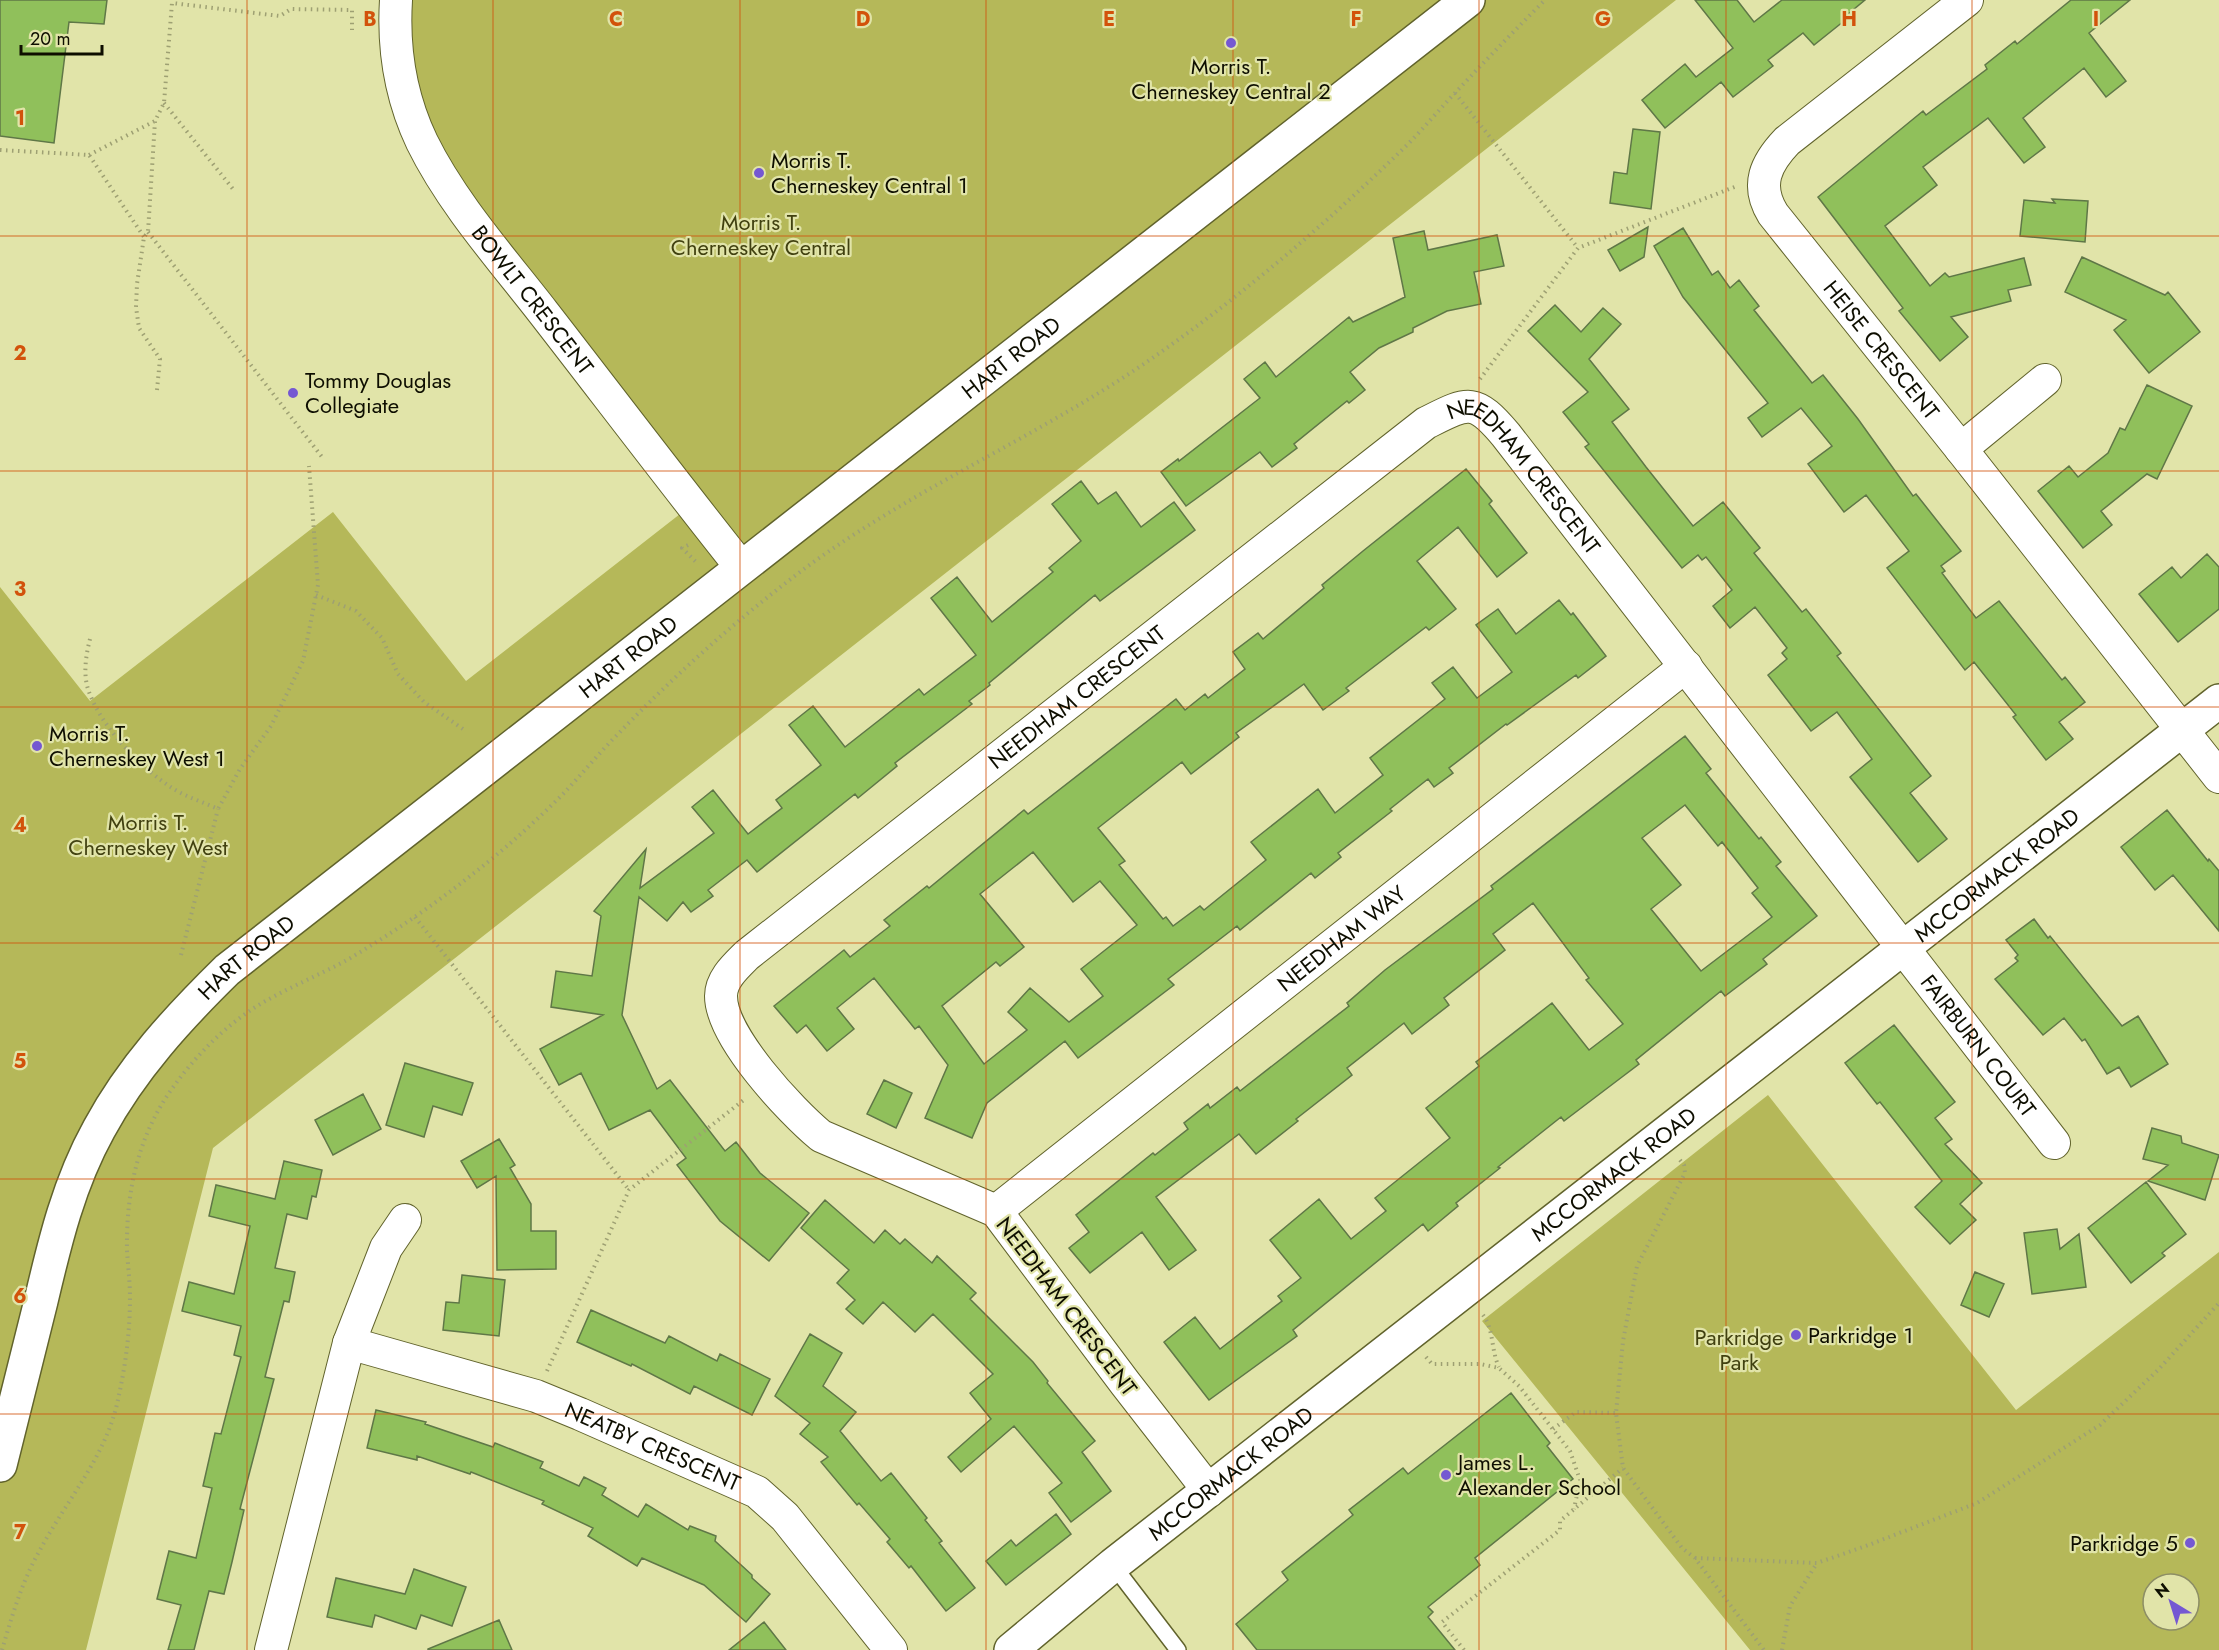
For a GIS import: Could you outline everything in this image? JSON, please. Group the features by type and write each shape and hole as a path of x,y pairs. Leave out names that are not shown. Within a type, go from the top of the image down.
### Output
{"street":[{"name":"BOWLT CRESCENT","path":"396,0 396,39 400,75 421,140 438,172 534,301 741,567"},
{"name":"HART ROAD","path":"0,1465 63,1211 78,1171 123,1088 152,1049 186,1010 227,970 1468,0"},
{"name":"HEISE CRESCENT","path":"1967,0 1787,141 1772,156 1763,187 1766,202 2219,777"},
{"path":"1961,448 2045,380"},
{"name":"NEEDHAM CRESCENT","path":"1209,1491 996,1211 821,1136 803,1121 734,1037 723,1011 721,994 729,974 747,955 1426,423 1460,406 1474,407 1489,415 1904,948"},
{"name":"NEEDHAM WAY","path":"996,1211 1686,666"},
{"name":"MCCORMACK ROAD","path":"1011,1650 1113,1565 2219,701"},
{"name":"FAIRBURN COURT","path":"1904,948 2054,1143"},
{"path":"271,1650 349,1343 386,1248 405,1220"},
{"name":"NEATBY CRESCENT","path":"349,1343 536,1396 580,1413 758,1492 785,1516 891,1650"}],"lane":[{"path":"1113,1565 1178,1650"}],"path":[{"path":"2,1650 20,1593 39,1552 95,1461 115,1414 127,1355 130,1301 127,1243 135,1162 149,1127 169,1094 209,1043 260,1004 343,962 415,917 495,857 559,797 616,735 685,667 790,579 864,527 951,475 1089,398 1151,359 1304,240 1412,141 1545,0"},
{"path":"157,390 160,359 139,328 136,307 144,237 148,232 155,121 164,103 172,3 280,16 291,9 352,10 352,30"},
{"path":"1455,93 1578,248"},
{"path":"164,103 233,189"},
{"path":"0,150 89,155 155,121"},
{"path":"89,155 144,237"},
{"path":"1495,359 1578,248 1706,197"},
{"path":"148,232 322,457"},
{"path":"181,955 218,809 240,769 271,726 303,661 318,585 309,466"},
{"path":"316,594 356,611 382,638 398,674 424,702 463,729"},
{"path":"90,639 86,655 88,689 98,711 115,734 142,766 174,789 218,809"},
{"path":"415,917 629,1190"},
{"path":"546,1372 629,1190 748,1097"},
{"path":"1684,1165 1685,1173 1637,1266 1623,1341 1616,1413 1623,1468 1682,1548 1695,1558 1764,1650"},
{"path":"1695,1558 1817,1563 1977,1503 2100,1425 2159,1369 2219,1303"},
{"path":"1488,1321 1499,1368 1519,1386 1570,1451 1580,1480 1574,1509"},
{"path":"1432,1364 1480,1364 1499,1368"},
{"path":"1553,1429 1576,1412 1616,1413"},
{"path":"1464,1650 1442,1622 1560,1530 1560,1521 1623,1468"},
{"path":"1782,1650 1790,1606 1817,1563"}],"green space":[{"path":"380,0 1676,0 213,1148 86,1650 0,1650 0,587 90,701 333,512 466,681 680,514 492,273 424,179 408,149 393,111 383,68"},
{"name":"Parkridge Park","path":"1768,1095 2016,1410 2219,1252 2219,1650 1750,1650 1482,1321"}],"building":[{"path":"0,0 107,0 104,24 69,22 54,143 0,136"},
{"path":"1695,0 1737,0 1754,22 1782,0 1865,0 1842,19 1844,21 1814,45 1803,33 1768,60 1773,66 1733,97 1721,82 1665,128 1642,100 1685,64 1696,77 1733,48"},
{"path":"2071,0 2130,0 2089,33 2126,81 2106,97 2084,68 2023,118 2045,147 2024,163 1988,118 1923,167 1937,185 1885,226 1930,286 1945,273 1949,277 2024,258 2031,285 2008,290 2011,301 1951,317 1968,337 1940,361 1899,311 1903,308 1818,197 1923,111 1926,115 1987,69 1985,65 2015,41 2017,44"},
{"path":"1633,129 1660,132 1651,209 1610,203 1614,172 1627,174"},
{"path":"2052,199 2088,201 2085,242 2020,236 2024,200 2055,203"},
{"path":"1648,227 1644,257 1620,271 1608,250"},
{"path":"1683,228 1712,275 1718,271 1730,288 1739,280 1759,306 1754,310 1812,383 1823,375 1858,419 1913,496 1916,494 1961,551 1941,566 1945,571 1942,573 1976,618 1999,601 2062,680 2065,677 2085,702 2059,722 2073,739 2046,760 2013,717 2016,715 1974,662 1965,670 1887,568 1909,551 1866,495 1844,512 1808,464 1832,446 1801,408 1762,437 1748,418 1768,403 1683,297 1654,246"},
{"path":"1424,231 1428,250 1497,235 1504,266 1474,272 1481,304 1447,311 1413,328 1413,332 1379,348 1350,372 1365,390 1349,403 1347,401 1294,444 1297,448 1272,467 1260,452 1186,506 1161,472 1178,459 1179,461 1260,398 1244,379 1265,362 1276,377 1349,317 1353,322 1405,297 1393,238"},
{"path":"2082,257 2165,295 2168,292 2200,332 2149,373 2114,330 2126,320 2065,292"},
{"path":"1555,305 1581,332 1603,308 1621,324 1589,359 1629,409 1612,422 1693,526 1723,502 1760,548 1754,553 1802,612 1806,609 1841,653 1837,656 1931,776 1910,793 1947,839 1918,862 1850,777 1872,759 1837,712 1811,731 1768,675 1787,659 1782,653 1787,648 1755,607 1730,628 1713,606 1732,590 1706,557 1702,560 1698,555 1682,568 1585,447 1589,444 1563,412 1588,392 1528,331"},
{"path":"2147,385 2192,406 2157,479 2147,474 2101,511 2112,525 2083,548 2038,491 2069,466 2078,477 2108,453 2120,428 2125,430"},
{"path":"1466,469 1492,501 1489,504 1527,553 1497,577 1458,527 1417,561 1456,609 1429,630 1426,627 1346,688 1349,691 1323,710 1304,684 1236,733 1239,737 1191,774 1182,762 1098,828 1125,861 1119,865 1163,919 1166,917 1173,926 1200,906 1204,910 1266,860 1251,842 1318,789 1335,813 1383,775 1370,758 1445,699 1432,683 1453,667 1477,698 1512,672 1476,625 1498,609 1516,634 1559,600 1571,615 1573,613 1606,656 1578,678 1576,675 1506,724 1449,768 1453,773 1434,787 1428,779 1390,809 1392,811 1338,853 1341,857 1315,878 1311,873 1240,930 1237,926 1168,979 1174,985 1078,1058 1065,1041 987,1103 972,1138 925,1118 948,1065 919,1026 915,1029 874,978 837,1008 854,1029 827,1051 806,1025 797,1033 774,1006 844,950 850,957 890,926 884,920 927,886 929,888 1024,810 1028,814 1176,699 1185,710 1205,694 1208,698 1245,669 1233,652 1258,633 1263,639 1324,588 1322,585","holes":["1033,852 1073,902 1100,881 1137,925 1081,969 1103,996 1069,1022 1030,988 1008,1012 1027,1030 984,1064 942,1006 996,962 1000,966 1024,947 980,894"]},
{"path":"1081,481 1098,504 1116,492 1141,527 1174,502 1195,530 1100,601 1095,595 989,683 990,685 969,701 972,704 895,763 897,766 858,798 855,794 757,872 747,860 708,890 713,896 691,912 683,902 667,921 639,897 622,1015 657,1089 670,1080 725,1151 736,1142 760,1173 809,1213 769,1261 720,1221 677,1165 686,1158 650,1110 609,1130 581,1073 559,1085 540,1049 603,1015 551,1007 556,971 592,976 601,916 594,911 646,849 640,888 714,833 692,807 713,790 748,834 782,808 776,800 821,765 789,725 813,706 845,747 919,689 924,695 976,655 931,598 957,577 992,622 1053,572 1049,568 1081,541 1052,504"},
{"path":"2207,554 2219,567 2219,609 2178,642 2139,594 2172,567 2181,578"},
{"path":"1685,736 1711,769 1706,773 1759,839 1761,837 1781,862 1776,866 1817,916 1763,959 1767,964 1725,996 1721,991 1636,1060 1639,1064 1564,1121 1561,1117 1456,1203 1458,1206 1428,1231 1423,1224 1293,1330 1297,1336 1209,1400 1164,1342 1195,1317 1220,1349 1282,1301 1278,1296 1301,1278 1270,1240 1319,1199 1351,1239 1386,1211 1375,1198 1450,1138 1426,1108 1479,1066 1476,1062 1552,1003 1589,1050 1623,1024 1586,980 1589,978 1533,903 1493,934 1505,950 1444,998 1449,1005 1412,1034 1404,1023 1347,1068 1352,1075 1256,1154 1239,1134 1156,1197 1196,1250 1169,1270 1142,1232 1090,1273 1069,1248 1089,1232 1076,1215 1153,1153 1155,1155 1188,1129 1184,1123 1208,1104 1210,1108 1237,1087 1240,1091 1349,1006 1347,1003 1385,970 1493,889 1491,886","holes":["1685,805 1718,846 1722,842 1758,888 1752,893 1772,917 1701,971 1651,909 1681,885 1642,838"]},
{"path":"2167,810 2208,861 2209,859 2219,871 2219,931 2173,875 2155,890 2121,847"},
{"path":"2034,919 2122,1026 2138,1016 2168,1064 2131,1087 2119,1067 2107,1074 2085,1039 2082,1041 2064,1018 2043,1035 1995,979 2018,961 2015,958 2018,955 2006,940"},
{"path":"1894,1025 1955,1102 1935,1118 1952,1139 1945,1144 1982,1183 1960,1204 1976,1220 1950,1244 1915,1207 1942,1181 1880,1102 1877,1104 1845,1063"},
{"path":"405,1063 473,1083 462,1115 433,1106 424,1137 386,1125"},
{"path":"884,1080 912,1093 896,1128 867,1114"},
{"path":"363,1094 381,1129 333,1155 315,1120"},
{"path":"2152,1128 2181,1136 2182,1143 2219,1155 2205,1200 2148,1181 2168,1165 2143,1159"},
{"path":"499,1139 515,1165 510,1168 531,1204 531,1231 556,1231 556,1269 497,1270 496,1176 477,1188 461,1161"},
{"path":"284,1161 322,1170 316,1197 312,1196 307,1219 287,1214 275,1268 295,1272 289,1302 284,1301 265,1377 274,1379 240,1509 244,1510 232,1562 224,1594 209,1591 194,1650 168,1650 181,1605 157,1599 169,1551 196,1558 212,1488 203,1486 215,1433 221,1434 241,1357 234,1355 241,1326 182,1311 189,1282 234,1294 250,1226 209,1216 216,1185 275,1199"},
{"path":"2146,1182 2186,1234 2162,1253 2165,1256 2131,1283 2088,1228"},
{"path":"825,1200 874,1243 885,1230 900,1244 905,1239 932,1263 937,1256 976,1293 970,1299 1033,1362 1048,1381 1047,1383 1095,1441 1082,1452 1111,1491 1071,1522 1049,1493 1062,1483 1014,1426 961,1472 948,1457 991,1419 970,1393 993,1374 933,1314 915,1332 883,1302 863,1324 846,1309 855,1300 837,1283 849,1270 801,1228"},
{"path":"2057,1229 2060,1249 2079,1234 2086,1287 2032,1294 2024,1233"},
{"path":"1975,1272 2004,1284 1989,1317 1961,1305"},
{"path":"462,1275 505,1280 499,1336 443,1330 446,1302 459,1303"},
{"path":"591,1310 665,1343 669,1336 717,1361 720,1354 770,1379 752,1415 694,1386 690,1394 632,1364 631,1366 577,1342"},
{"path":"810,1334 842,1353 823,1386 856,1412 840,1431 881,1481 891,1473 927,1518 925,1520 942,1541 939,1543 975,1588 946,1611 911,1566 909,1568 887,1542 890,1539 859,1503 857,1505 821,1462 828,1457 800,1434 810,1423 775,1396"},
{"path":"1511,1393 1550,1443 1547,1446 1573,1479 1475,1558 1480,1565 1428,1607 1433,1612 1428,1617 1455,1650 1257,1650 1236,1624 1288,1580 1282,1572 1353,1515 1349,1510 1403,1468 1408,1474"},
{"path":"376,1410 426,1422 425,1424 493,1447 495,1443 543,1462 540,1468 579,1486 584,1477 606,1488 602,1495 638,1517 646,1504 688,1530 690,1526 716,1536 715,1541 770,1594 746,1622 704,1585 642,1558 637,1566 588,1536 593,1528 542,1504 544,1501 471,1472 470,1474 417,1456 417,1460 367,1448"},
{"path":"1056,1514 1071,1534 1006,1585 986,1561 1011,1540 1016,1546"},
{"path":"414,1569 466,1587 452,1626 421,1615 416,1629 375,1615 372,1627 327,1617 336,1578 405,1594"},
{"path":"499,1620 512,1650 428,1650 428,1649"},
{"path":"764,1622 786,1650 729,1650"}],"place":[{"name":"Morris T. Cherneskey Central 2","path":"1231,43"},
{"name":"Morris T. Cherneskey Central 1","path":"759,173"},
{"name":"Tommy Douglas Collegiate","path":"293,393"},
{"name":"Morris T. Cherneskey West 1","path":"37,746"},
{"name":"Parkridge 1","path":"1796,1335"},
{"name":"James L. Alexander School","path":"1446,1475"},
{"name":"Parkridge 5","path":"2190,1543"}],"park label":[{"name":"Morris T. Cherneskey Central","path":"761,234"},
{"name":"Morris T. Cherneskey West","path":"148,834"}]}
